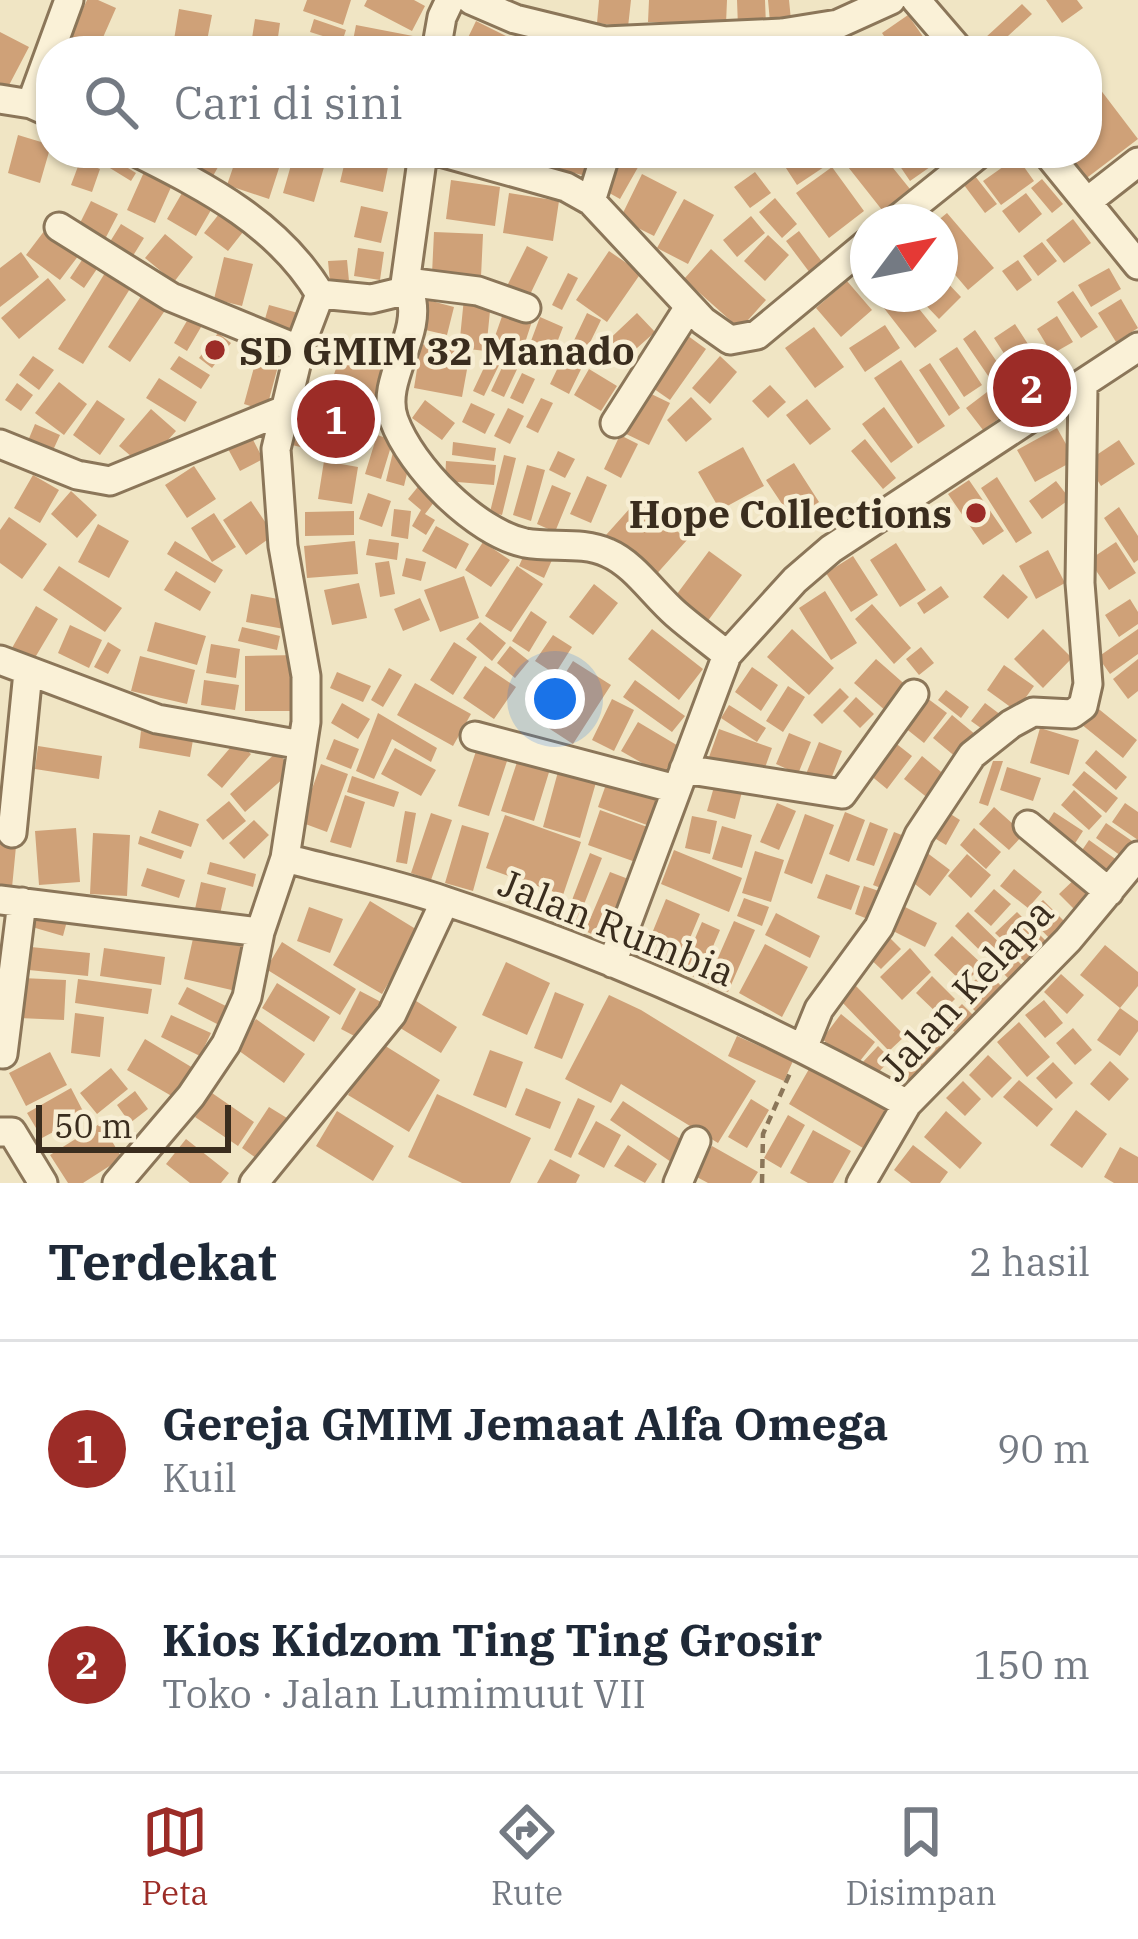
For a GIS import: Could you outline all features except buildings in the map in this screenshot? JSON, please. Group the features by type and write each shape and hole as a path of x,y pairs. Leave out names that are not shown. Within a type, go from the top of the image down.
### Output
{"street":[{"path":"60,36 69,0"},
{"path":"439,36 450,0"},
{"path":"471,0 573,36"},
{"path":"747,36 838,24 891,0"},
{"path":"916,0 947,36"},
{"path":"0,99 36,107"},
{"path":"1088,202 1138,162"},
{"path":"168,168 246,214 284,245 320,294 370,299 405,287 478,291 526,308"},
{"path":"421,168 405,287 412,315 391,412 406,441 459,508 490,529 525,542 604,550 727,655"},
{"path":"498,168 566,187 591,201 689,307 730,340 757,335 850,258"},
{"path":"591,201 601,168"},
{"path":"916,204 961,168"},
{"path":"1060,168 1138,265"},
{"path":"59,227 171,297 299,350"},
{"path":"117,1183 191,1096 226,1043 247,997 260,932 285,858 306,722 306,676 284,546 276,449 299,350 320,294"},
{"path":"615,423 689,307"},
{"path":"612,962 727,655 795,580 869,520 1083,387 1138,347"},
{"path":"804,1046 819,1009 879,927 919,835 972,755 1034,712 1072,714 1082,706 1088,684 1080,583 1083,387"},
{"path":"0,444 77,475 110,481 282,411"},
{"path":"0,660 157,719 302,745"},
{"path":"12,833 28,672"},
{"path":"475,736 680,779 842,794 914,694"},
{"path":"1028,825 1109,892"},
{"name":"Jalan Kelapa","path":"861,1183 907,1104 983,1029 1138,856"},
{"name":"Jalan Rumbia","path":"285,858 445,901 612,962 804,1046 907,1104"},
{"path":"3,1054 11,901 260,932"},
{"path":"254,1183 392,1014 445,901"},
{"path":"0,1132 11,1132 44,1183"},
{"path":"678,1183 696,1141"}],"path":[{"path":"762,1183 763,1134 804,1046"}],"place":[{"name":"SD GMIM 32 Manado","path":"215,350"},
{"name":"Kios Kidzom Ting Ting Grosir","path":"1032,388"},
{"name":"Gereja GMIM Jemaat Alfa Omega","path":"336,419"},
{"name":"Hope Collections","path":"976,513"}]}
